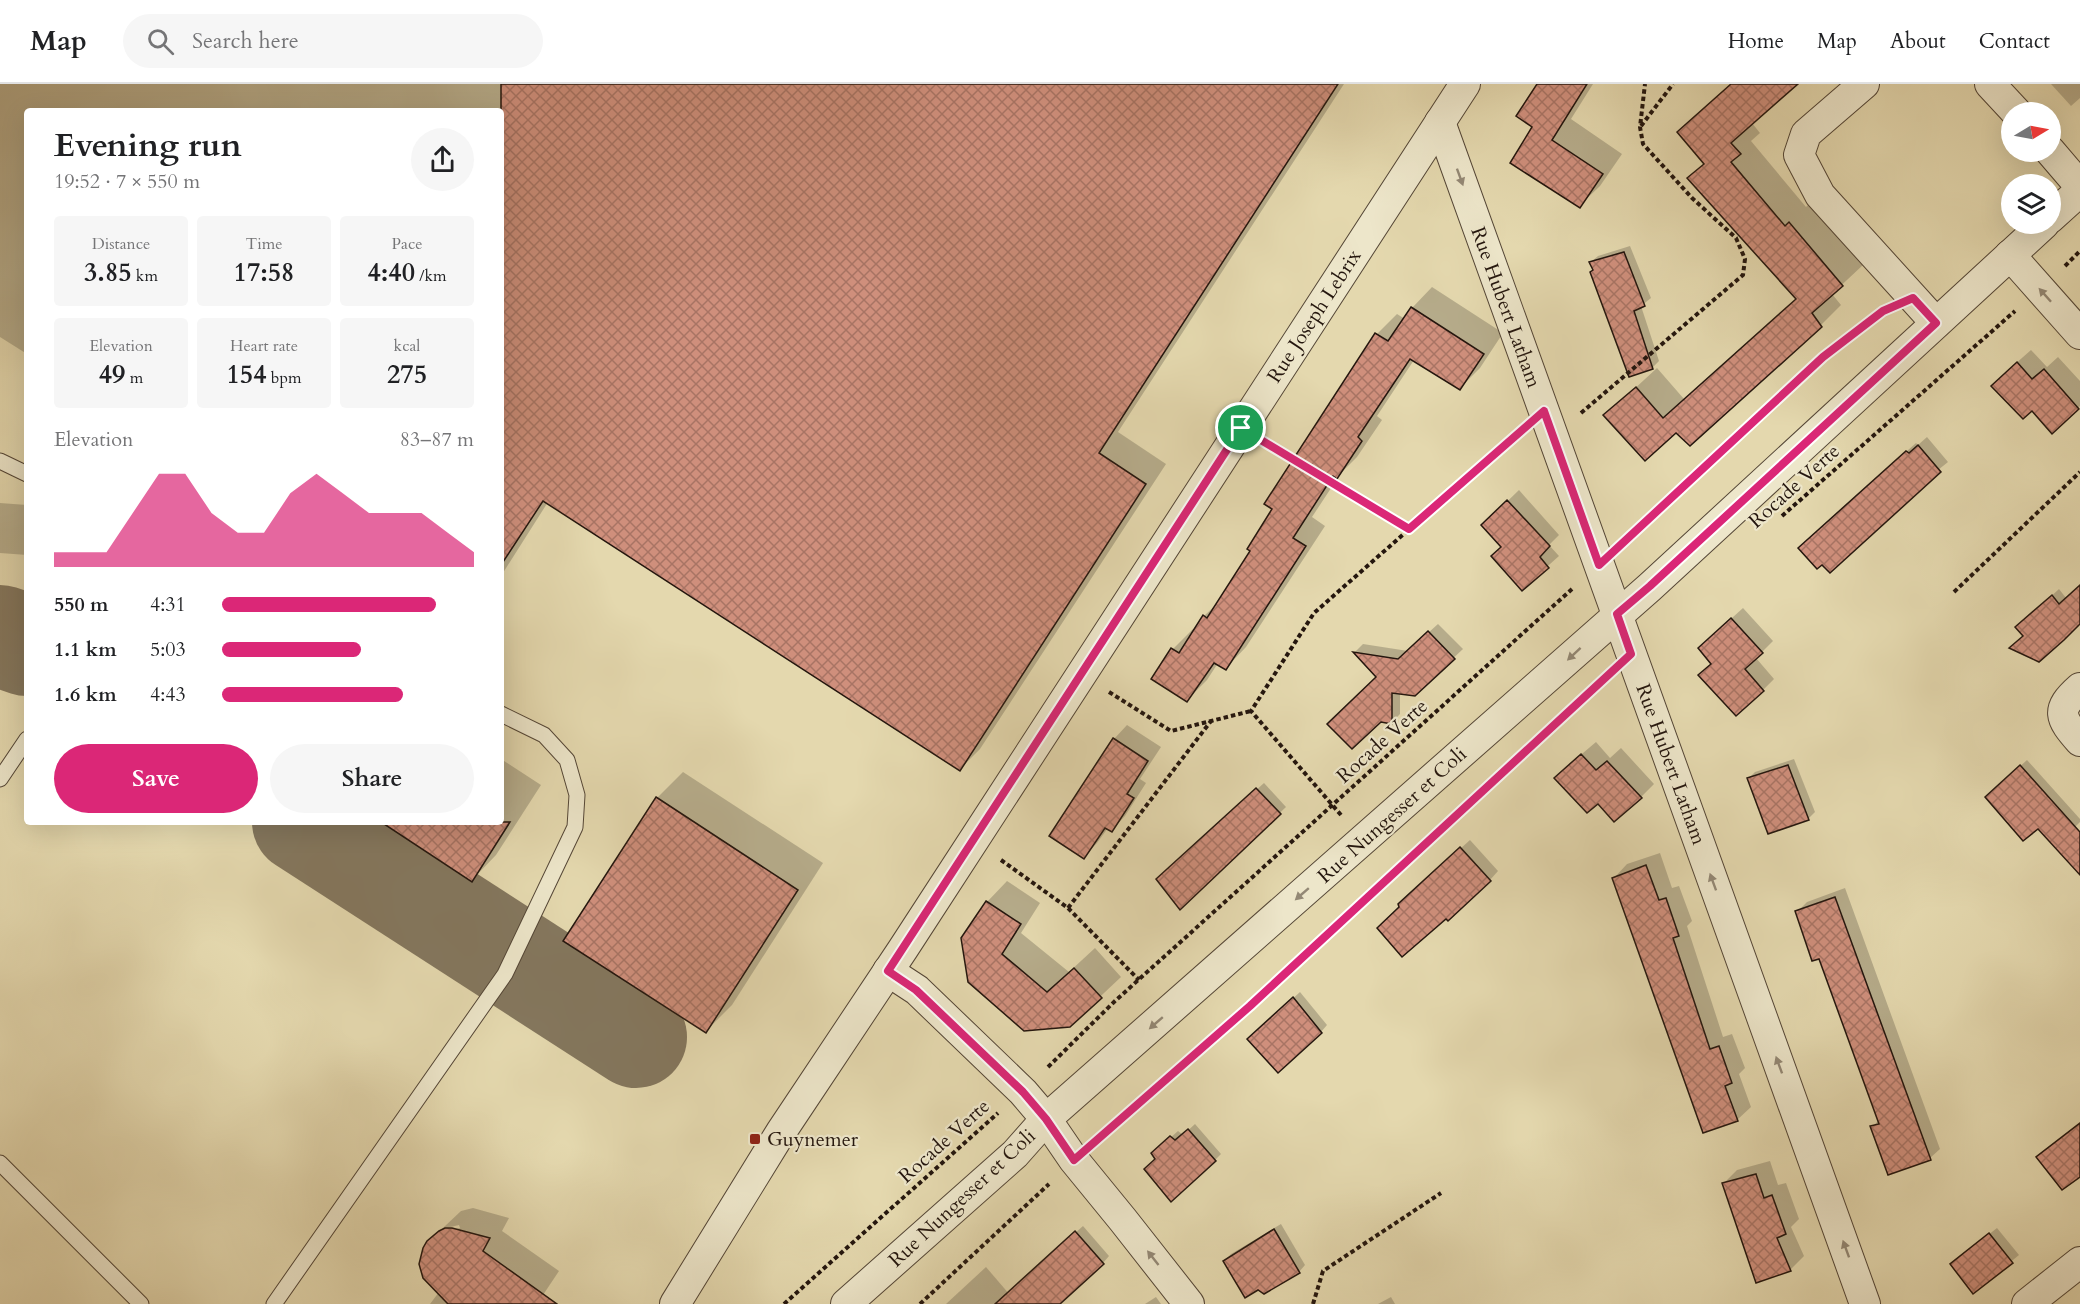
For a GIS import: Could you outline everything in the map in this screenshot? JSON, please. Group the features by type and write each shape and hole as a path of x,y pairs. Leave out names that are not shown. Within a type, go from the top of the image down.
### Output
{"street":[{"name":"Rue Joseph Lebrix","path":"675,1304 781,1132 1465,84"},
{"path":"1864,84 1806,134 1799,154 1820,195 1936,323"},
{"path":"1990,84 2007,102"},
{"name":"Rue Hubert Latham","path":"1440,122 1865,1304"},
{"path":"2059,162 2080,186"},
{"path":"2061,208 2080,191"},
{"name":"Rue Nungesser et Coli","path":"846,1304 1015,1154 1046,1119 1650,586 2033,234"},
{"path":"2010,255 2080,334"},
{"path":"2080,688 2066,701 2062,713 2067,726 2080,741"},
{"path":"888,971 916,990 1023,1092 1189,1304"},
{"path":"2027,1304 2080,1262"}],"lane":[{"path":"0,461 24,473"},
{"path":"274,1304 505,974 575,827 577,795 567,760 544,735 504,715"},
{"path":"0,779 24,743"},
{"path":"0,1163 141,1304"}],"path":[{"path":"1081,675 1171,731 1251,711 1314,614 1409,529 1743,275 1745,259 1737,238 1692,198 1643,144 1640,127 1645,84"},
{"path":"1640,127 1673,84"},
{"name":"Rocade Verte","path":"1781,517 2040,290 2080,251"},
{"name":"Rocade Verte","path":"784,1304 1023,1092 1139,980 1599,565 1823,357 1883,311 1913,298"},
{"path":"1241,428 1409,529"},
{"path":"1954,592 2080,472"},
{"path":"920,1304 1078,1165 1631,654"},
{"path":"1251,711 1333,806"},
{"path":"1068,908 1210,721"},
{"path":"973,840 1068,908 1139,980"},
{"path":"1313,1304 1323,1271 1441,1193"}],"building":[{"path":"501,84 1338,84 1099,453 1146,484 960,771 543,501 504,560 504,108 501,108"},
{"path":"1537,84 1587,84 1552,140 1603,174 1580,208 1510,163 1532,127 1516,116"},
{"path":"1731,84 1798,84 1731,143 1741,154 1731,162 1785,226 1789,222 1843,286 1812,313 1822,327 1690,446 1676,433 1645,461 1603,415 1636,387 1663,418 1796,299 1687,178 1704,164 1677,132"},
{"path":"1624,252 1645,306 1634,311 1653,369 1629,377 1590,272 1593,270 1589,262"},
{"path":"1411,307 1484,354 1460,390 1410,359 1358,437 1362,441 1337,479 1333,476 1293,538 1306,546 1226,670 1214,663 1187,702 1151,679 1171,648 1179,653 1203,615 1207,618 1250,551 1247,549 1272,509 1264,504 1375,333 1388,341"},
{"path":"2017,362 2032,379 2044,369 2079,409 2052,434 2032,411 2023,419 1991,386"},
{"path":"1918,445 1941,472 1830,573 1822,565 1817,569 1798,548 1906,451 1909,453"},
{"path":"1507,500 1550,546 1540,557 1549,568 1522,591 1491,556 1501,547 1481,525"},
{"path":"2080,585 2080,624 2064,640 2039,662 2009,648 2023,636 2015,627 2052,595 2059,604"},
{"path":"1731,618 1763,653 1745,669 1764,691 1736,716 1698,675 1711,664 1698,648"},
{"path":"1428,631 1455,659 1415,696 1392,693 1392,724 1381,722 1352,749 1327,724 1376,677 1353,652 1398,659"},
{"path":"1113,738 1148,761 1127,794 1134,798 1112,832 1105,828 1084,859 1049,836"},
{"path":"1581,754 1596,770 1607,761 1642,798 1614,822 1598,804 1587,813 1554,778"},
{"path":"1788,765 1809,820 1768,834 1747,778"},
{"path":"2020,765 2080,832 2080,875 2038,829 2023,841 1985,797"},
{"path":"1256,788 1281,814 1180,910 1156,879"},
{"path":"656,797 798,890 706,1033 563,941"},
{"path":"504,822 510,822 472,882 386,825 504,825"},
{"path":"1460,847 1491,881 1448,921 1446,919 1402,957 1377,928 1399,907 1398,904"},
{"path":"1646,865 1659,900 1666,898 1679,936 1673,938 1710,1049 1719,1046 1732,1083 1725,1086 1738,1121 1703,1133 1612,878"},
{"path":"1835,897 1931,1160 1888,1175 1870,1126 1879,1124 1819,959 1812,961 1795,911"},
{"path":"986,901 1021,924 1002,954 1047,992 1074,968 1102,998 1070,1027 1024,1031 968,982 961,938"},
{"path":"1293,997 1322,1033 1278,1073 1247,1039"},
{"path":"2080,1123 2080,1177 2062,1190 2036,1157"},
{"path":"1188,1129 1216,1161 1171,1202 1144,1169 1155,1159 1151,1153 1170,1136 1175,1140"},
{"path":"1756,1174 1764,1198 1772,1195 1786,1234 1777,1238 1791,1271 1756,1283 1722,1183"},
{"path":"445,1228 490,1238 483,1251 557,1304 448,1304 423,1278 419,1264 427,1241"},
{"path":"1274,1229 1300,1273 1264,1294 1258,1290 1245,1298 1223,1261"},
{"path":"1075,1231 1104,1264 1060,1304 995,1304"},
{"path":"1989,1233 2013,1263 1973,1294 1950,1264"}],"taxiway":[{"path":"0,636 24,644"},
{"path":"308,825 636,1037"}],"place":[{"name":"Guynemer","path":"755,1139"}],"route":[{"path":"1913,298 1936,323 1617,614 1631,654 1250,1006 1074,1160 1046,1119 1023,1092 916,990 888,971 1241,428 1409,529 1544,411 1599,565 1823,357 1883,311 1913,298"}]}
